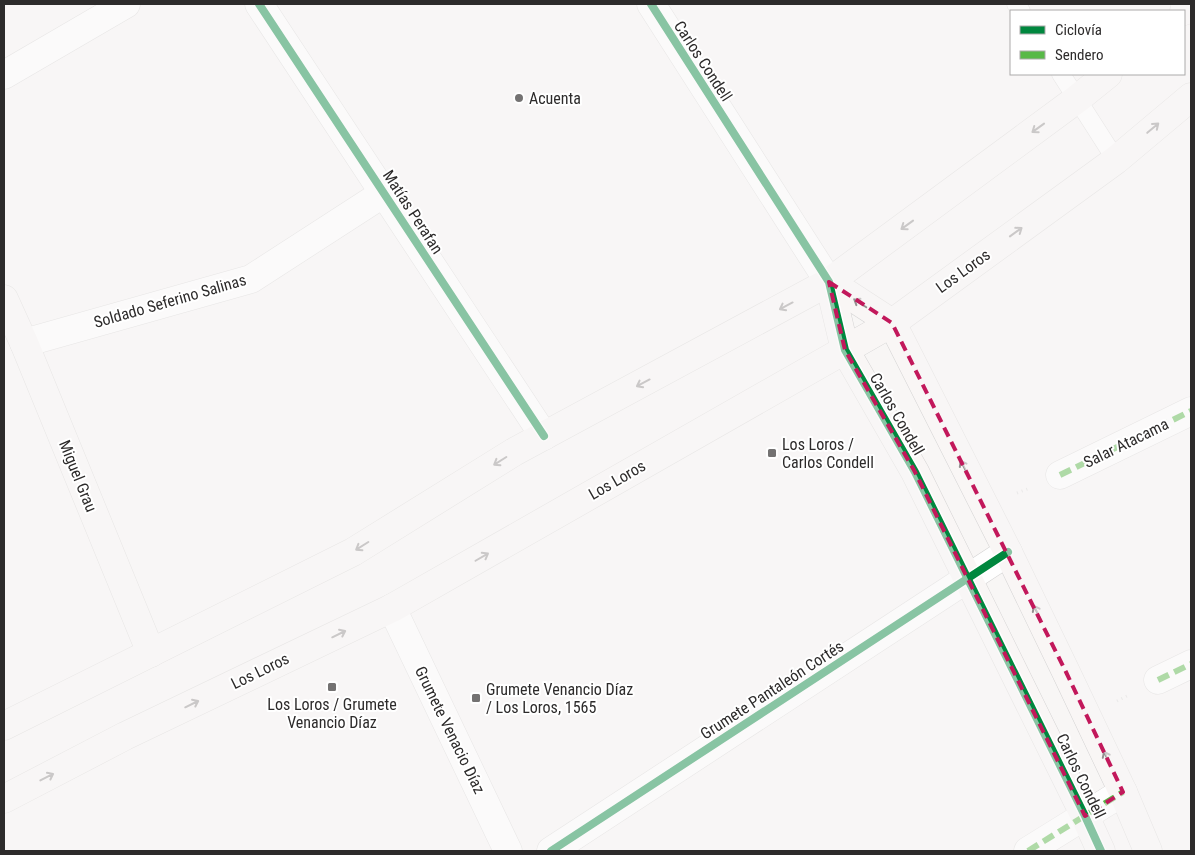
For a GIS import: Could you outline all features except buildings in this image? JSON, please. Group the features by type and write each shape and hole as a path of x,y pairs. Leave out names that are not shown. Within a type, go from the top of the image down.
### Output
{"main road":[{"path":"4,726 353,552 514,452 829,282 1077,100 1107,75"},
{"name":"Los Loros","path":"4,799 126,736 392,608 892,323 1116,160 1191,97"},
{"name":"Carlos Condell","path":"829,282 892,323 1008,552 1088,717 1148,851"},
{"name":"Carlos Condell","path":"829,282 845,350 915,472 1101,851"},
{"name":"Miguel Grau","path":"4,298 151,653"}],"street":[{"path":"4,75 126,4"},
{"name":"Matías Perafan","path":"259,4 544,436"},
{"name":"Carlos Condell","path":"651,4 829,282"},
{"name":"Soldado Seferino Salinas","path":"24,343 251,279 384,193"},
{"name":"Salar Atacama","path":"1060,475 1191,411"},
{"name":"Grumete Pantaleón Cortés","path":"551,851 1008,552"},
{"name":"Grumete Venacio Díaz","path":"392,608 508,851"},
{"path":"1158,680 1191,664"},
{"path":"1028,851 1122,792"}],"lane":[{"path":"1062,75 1116,160"}],"path":[{"path":"984,506 1060,475"},
{"path":"1088,717 1158,680"}],"highlighted area":[{"path":"829,282 892,323 1066,672 1123,792 1085,816 915,472 845,350"}],"marked path":[{"path":"1060,475 1191,411"},
{"path":"1158,680 1191,664"},
{"path":"1028,851 1123,792"}],"cycle path":[{"path":"259,4 544,436"},
{"path":"651,4 829,282 845,350 915,472 1101,851"},
{"path":"551,851 1008,552"}],"place":[{"name":"Acuenta","path":"519,98"},
{"name":"Los Loros / Carlos Condell","path":"772,453"},
{"name":"Los Loros / Grumete Venancio Díaz","path":"332,687"},
{"name":"Grumete Venancio Díaz / Los Loros, 1565","path":"476,698"}]}
